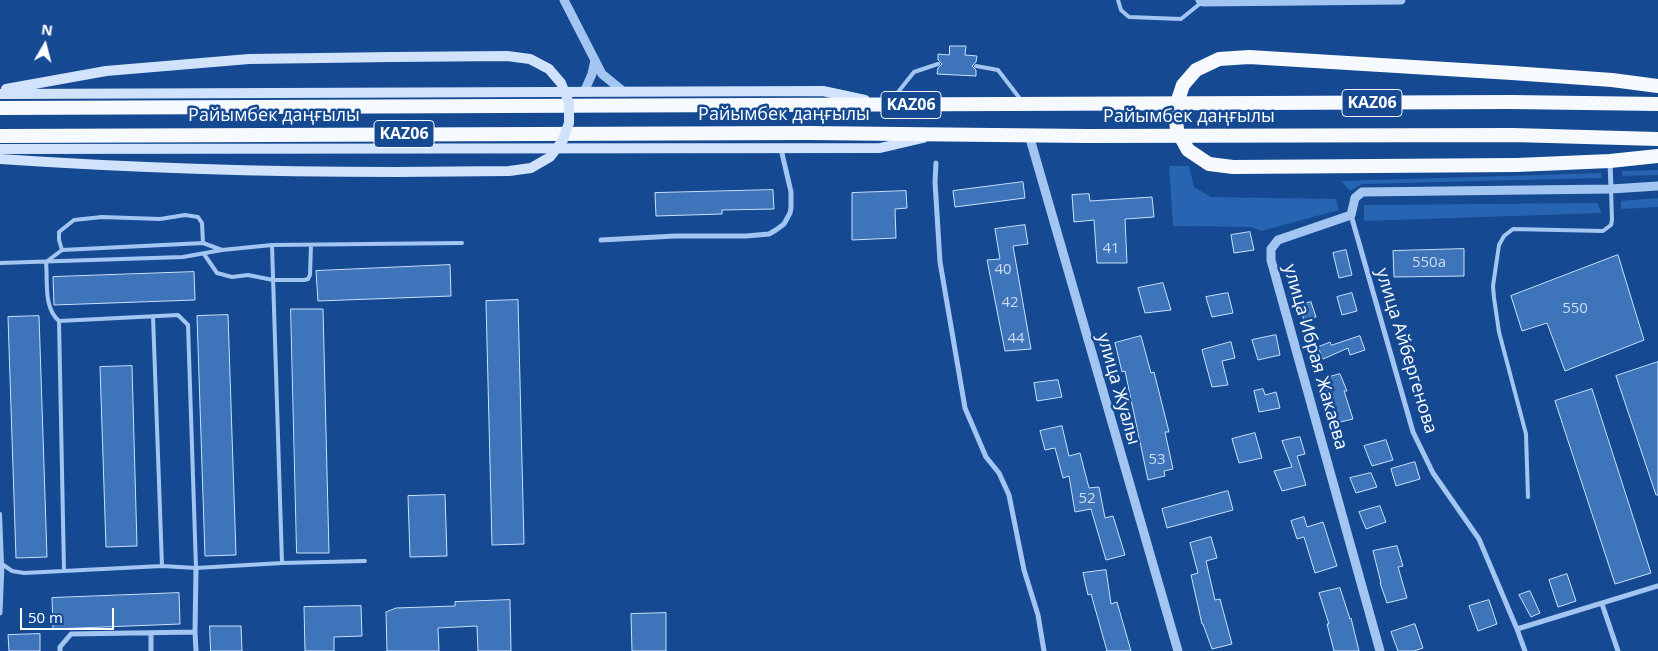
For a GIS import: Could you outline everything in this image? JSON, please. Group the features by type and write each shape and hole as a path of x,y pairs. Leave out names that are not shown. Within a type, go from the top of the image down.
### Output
{"highway":[{"path":"1658,86 1612,80 1249,57 1219,59 1196,70 1183,85 1175,109 1177,130 1188,150 1208,164 1232,166 1517,164 1610,161 1658,156"},
{"name":"Райымбек даңғылы","path":"0,108 1501,102 1658,104"},
{"name":"Райымбек даңғылы","path":"0,136 788,133 937,135 1513,135 1658,139"}],"main road":[{"path":"0,90 106,71 240,60 507,56 530,59 548,69 561,83 569,103 569,123 563,140 550,157 531,168 510,172 276,172 108,167 0,159"},
{"path":"0,94 823,92 888,105"},
{"path":"0,149 880,148 937,135"}],"street":[{"path":"564,0 602,74 624,92"},
{"path":"1201,1 1402,0"},
{"path":"584,92 592,74 595,60"},
{"name":"улица Жуалы","path":"1029,135 1178,651"},
{"path":"602,240 676,236 746,236 768,234 776,230 784,224 791,208 791,192 781,149"},
{"path":"1610,161 1611,189"},
{"path":"936,163 935,182 940,262 965,408 986,457 999,473 1009,495 1024,570 1038,615 1044,651"},
{"path":"1351,215 1356,198 1362,192 1611,189 1658,186"},
{"name":"улица Айбергенова","path":"1351,215 1413,432 1433,474 1478,539 1525,651"},
{"name":"улица Ибрая Жакаева","path":"1351,215 1278,240 1271,249 1271,260 1380,651"},
{"path":"0,613 2,564"},
{"path":"196,568 196,651"},
{"path":"1517,629 1658,586"},
{"path":"1602,604 1618,651"},
{"path":"60,651 60,647 71,634 195,632"},
{"path":"150,633 151,651"}],"lane":[{"path":"1118,0 1121,10 1129,17 1181,19 1201,1"},
{"path":"888,105 914,72 938,64"},
{"path":"976,66 998,70 1024,104"},
{"path":"1528,497 1526,434 1499,332 1494,298 1499,245 1504,236 1513,229 1603,231 1611,225 1612,220 1611,189"},
{"path":"62,250 59,232 74,220 102,217 160,219 185,215 198,217 202,223 203,242"},
{"path":"46,262 62,250 203,242 222,250"},
{"path":"0,263 183,257 222,250 272,245 462,243"},
{"path":"272,245 282,563"},
{"path":"204,254 217,273 232,277 248,275 273,280 308,279 310,275 311,245"},
{"path":"46,262 48,306 58,322 64,570"},
{"path":"58,322 178,315 188,325 196,568"},
{"path":"153,316 162,566"},
{"path":"0,514 2,564 12,571 24,573 162,566 196,568 365,561"}],"shaded area":[{"path":"1169,166 1189,166 1194,187 1211,197 1336,199 1339,210 1261,231 1251,227 1173,226"},
{"path":"1658,170 1658,175 1622,176 1622,171"},
{"path":"1601,173 1602,178 1362,184 1350,191 1341,181"},
{"path":"1658,198 1658,207 1621,209 1621,201"},
{"path":"1597,203 1602,213 1364,221 1364,205"}],"building":[{"path":"950,46 966,46 965,55 977,56 976,62 972,66 976,70 976,76 937,74 938,68 942,64 938,60 938,54 949,55"},
{"path":"1023,182 1025,198 955,207 953,191"},
{"path":"773,190 774,209 722,210 722,214 656,216 655,193"},
{"path":"906,191 907,208 895,209 896,238 852,240 852,193"},
{"path":"1089,194 1090,201 1152,197 1154,217 1125,219 1127,263 1097,263 1094,220 1074,222 1072,195"},
{"path":"1025,225 1028,244 1013,246 1031,349 1005,351 987,260 1000,259 995,229"},
{"path":"1250,232 1254,250 1234,253 1231,235"},
{"path":"1464,249 1464,276 1394,277 1393,251"},
{"path":"1346,250 1352,275 1339,278 1333,253"},
{"path":"1618,255 1644,340 1565,371 1547,323 1522,331 1511,296"},
{"path":"450,265 451,296 318,301 316,271"},
{"path":"194,272 195,300 54,305 53,277"},
{"path":"1163,283 1171,310 1145,313 1138,288"},
{"path":"1228,293 1233,313 1212,317 1206,297"},
{"path":"1352,293 1357,311 1342,315 1337,297"},
{"path":"518,300 524,544 492,545 486,301"},
{"path":"1311,302 1316,317 1304,320 1299,305"},
{"path":"291,309 323,309 329,553 297,553"},
{"path":"228,315 236,555 205,556 197,316"},
{"path":"39,316 47,557 16,558 8,317"},
{"path":"1276,335 1280,355 1258,360 1252,340"},
{"path":"1141,336 1151,373 1154,372 1169,432 1165,432 1173,469 1164,471 1165,476 1148,480 1125,371 1122,372 1115,343"},
{"path":"1360,336 1365,350 1350,355 1348,348 1323,359 1318,347 1330,342 1331,345"},
{"path":"1231,342 1235,358 1222,361 1228,385 1212,387 1202,350"},
{"path":"1658,362 1658,495 1656,495 1616,376"},
{"path":"132,366 137,546 106,547 100,367"},
{"path":"1340,374 1347,391 1344,391 1353,419 1336,423 1330,404 1332,404 1323,379"},
{"path":"1058,380 1062,397 1037,401 1034,383"},
{"path":"1263,389 1265,395 1276,392 1280,408 1259,412 1254,391"},
{"path":"1592,389 1651,573 1615,584 1555,401"},
{"path":"1062,426 1069,456 1080,453 1089,488 1099,487 1105,518 1113,516 1125,555 1106,560 1091,509 1075,512 1069,476 1063,478 1055,448 1045,450 1040,431"},
{"path":"1255,433 1262,458 1239,463 1232,439"},
{"path":"1300,437 1305,454 1297,456 1306,485 1282,491 1274,471 1292,467 1282,441"},
{"path":"1386,440 1393,460 1372,466 1364,446"},
{"path":"1415,462 1420,479 1396,486 1391,469"},
{"path":"1371,473 1377,487 1356,493 1350,478"},
{"path":"1228,491 1233,510 1167,528 1162,509"},
{"path":"445,495 447,556 410,557 408,496"},
{"path":"1380,506 1386,522 1366,529 1359,512"},
{"path":"1304,517 1307,527 1323,522 1337,566 1315,573 1304,537 1297,539 1291,521"},
{"path":"1211,537 1217,558 1206,561 1215,600 1220,599 1232,644 1212,649 1202,624 1191,575 1198,573 1190,543"},
{"path":"1397,546 1403,566 1398,567 1407,598 1387,603 1380,583 1373,551"},
{"path":"1106,570 1111,604 1117,602 1131,651 1107,651 1091,594 1088,595 1083,573"},
{"path":"1567,574 1576,601 1558,607 1549,580"},
{"path":"1340,588 1351,618 1359,651 1334,651 1327,624 1329,624 1319,593"},
{"path":"1530,591 1540,613 1531,617 1519,595"},
{"path":"179,593 180,624 53,629 52,598"},
{"path":"510,600 511,651 478,651 477,626 438,628 439,651 387,651 386,612 396,608 455,606 455,602"},
{"path":"1489,600 1497,624 1478,631 1469,606"},
{"path":"361,606 362,636 334,637 334,651 305,651 304,607"},
{"path":"666,613 666,651 632,651 631,614"},
{"path":"1415,624 1423,648 1414,651 1398,651 1391,632"},
{"path":"210,626 241,626 242,651 211,651"},
{"path":"40,634 40,651 9,651 8,635"}]}
